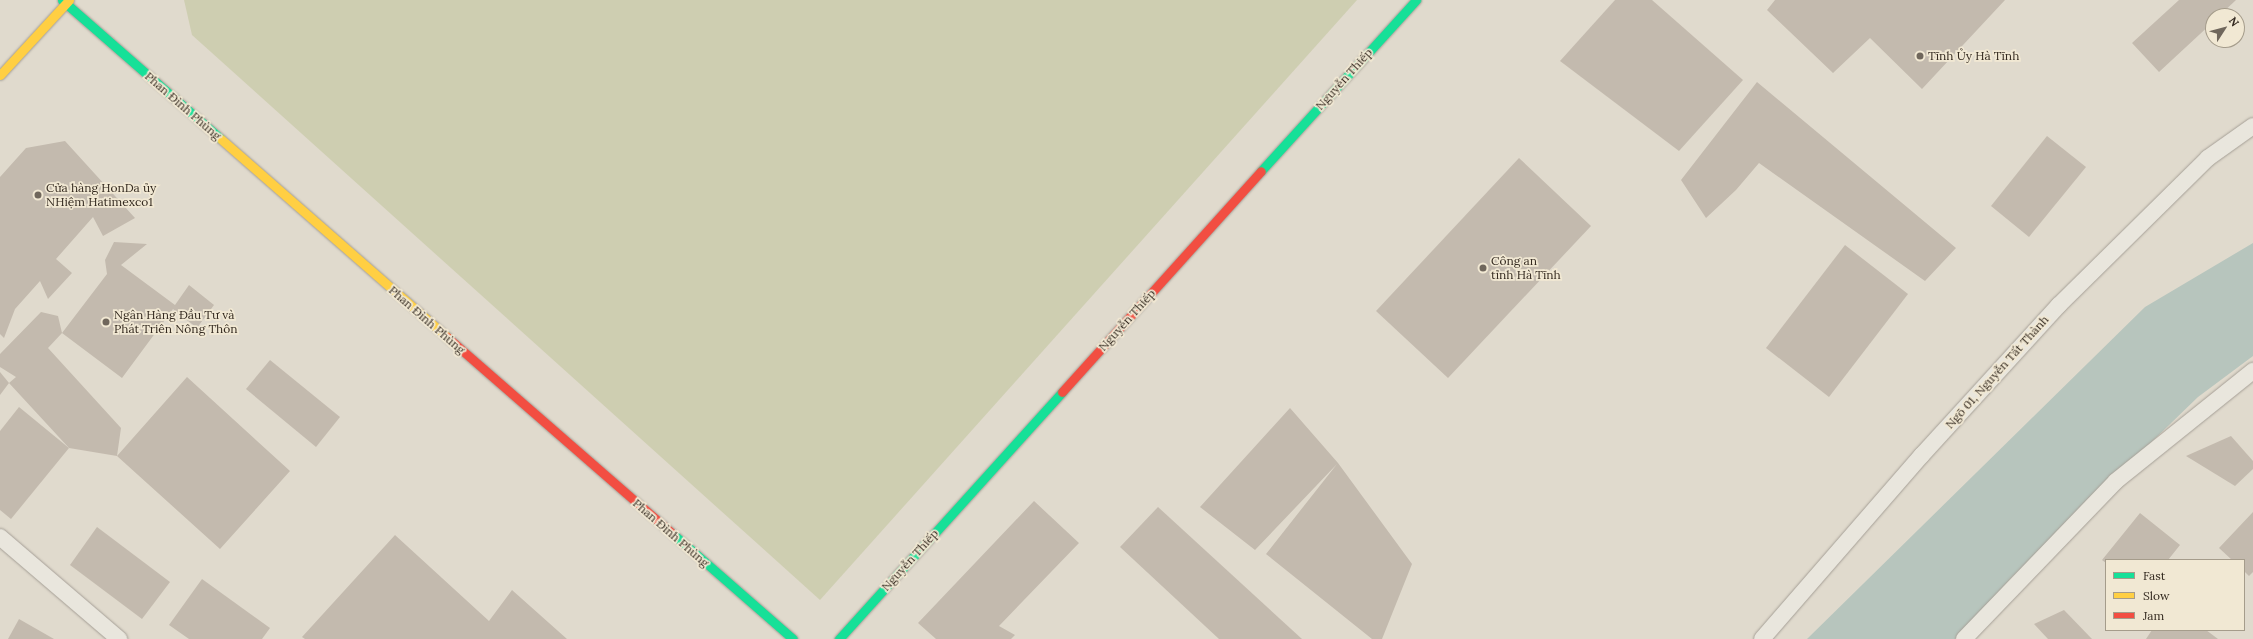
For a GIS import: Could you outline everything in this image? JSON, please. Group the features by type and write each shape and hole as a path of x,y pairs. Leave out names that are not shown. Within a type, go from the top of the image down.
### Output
{"street":[{"name":"Nguyễn Thiếp","path":"839,639 1416,0"},
{"path":"0,75 66,1"},
{"name":"Phan Đình Phùng","path":"66,1 793,639"}],"lane":[{"name":"Ngõ 01, Nguyễn Tất Thành","path":"1762,639 1922,455 2059,305 2208,158 2253,126"},
{"path":"1964,639 2116,481 2253,372"},
{"path":"0,537 118,639"}],"green space":[{"path":"184,0 1357,0 820,600 192,35"}],"shaded area":[{"path":"2253,243 2253,356 2198,397 2012,577 1955,639 1807,639 2145,307"}],"building":[{"path":"1615,0 1652,0 1743,80 1679,151 1560,61"},
{"name":"Tĩnh Ủy Hà Tĩnh","path":"1775,0 2005,0 1922,89 1870,38 1833,73 1767,10"},
{"path":"2179,0 2236,0 2228,8 2205,8 2205,29 2159,72 2132,43"},
{"path":"1757,82 1956,248 1925,281 1759,163 1736,190 1706,218 1681,180"},
{"path":"2047,136 2086,167 2029,237 1991,206"},
{"path":"65,141 135,218 103,236 93,217 56,259 72,273 48,299 40,281 15,309 4,338 0,334 0,177 26,148"},
{"name":"Công an tỉnh Hà Tĩnh","path":"1519,158 1591,226 1448,378 1376,311"},
{"path":"114,242 147,244 121,265 175,305 189,285 214,305 197,328 173,309 122,378 62,333 107,274 105,260"},
{"path":"1845,245 1908,294 1829,397 1766,348"},
{"path":"41,312 58,316 62,333 48,348 121,428 117,456 69,448 9,383 16,377 0,367 0,354"},
{"path":"270,360 340,417 316,447 246,389"},
{"path":"0,372 9,383 0,395"},
{"path":"187,377 290,471 220,549 117,456"},
{"path":"19,407 69,448 11,519 0,510 0,431"},
{"path":"1290,408 1338,463 1412,564 1382,639 1372,639 1266,554 1337,464 1255,550 1200,507"},
{"path":"2231,436 2253,461 2253,469 2235,486 2186,456"},
{"path":"1034,501 1079,543 999,626 1015,635 1011,639 936,639 918,623"},
{"path":"1158,507 1302,639 1219,639 1120,547"},
{"path":"2253,512 2253,572 2249,576 2245,572 2245,559 2231,559 2219,548"},
{"path":"2140,513 2180,545 2169,559 2105,559 2105,562 2102,560"},
{"path":"97,527 170,582 142,619 70,565"},
{"path":"395,535 489,621 512,590 567,639 305,639 302,637"},
{"path":"202,579 270,628 262,639 189,639 169,625"},
{"path":"2064,610 2092,639 2048,639 2034,624"},
{"path":"19,619 54,639 8,639"},
{"path":"2151,631 2207,631 2218,639 2146,639"}],"traffic: fast":[{"path":"62,0 221,139"},
{"path":"1261,171 1416,0"},
{"path":"839,639 1062,392"},
{"path":"673,534 793,639"}],"traffic: slow":[{"path":"0,75 69,0"},
{"path":"221,139 447,337"}],"traffic: jam":[{"path":"1062,392 1261,171"},
{"path":"447,337 673,534"}],"place":[{"name":"Tĩnh Ủy Hà Tĩnh","path":"1920,56"},
{"name":"Cửa hàng HonDa ủy NHiệm Hatimexco1","path":"38,195"},
{"name":"Công an tỉnh Hà Tĩnh","path":"1483,268"},
{"name":"Ngân Hàng Đầu Tư và Phát Triên Nông Thôn","path":"106,322"}]}
